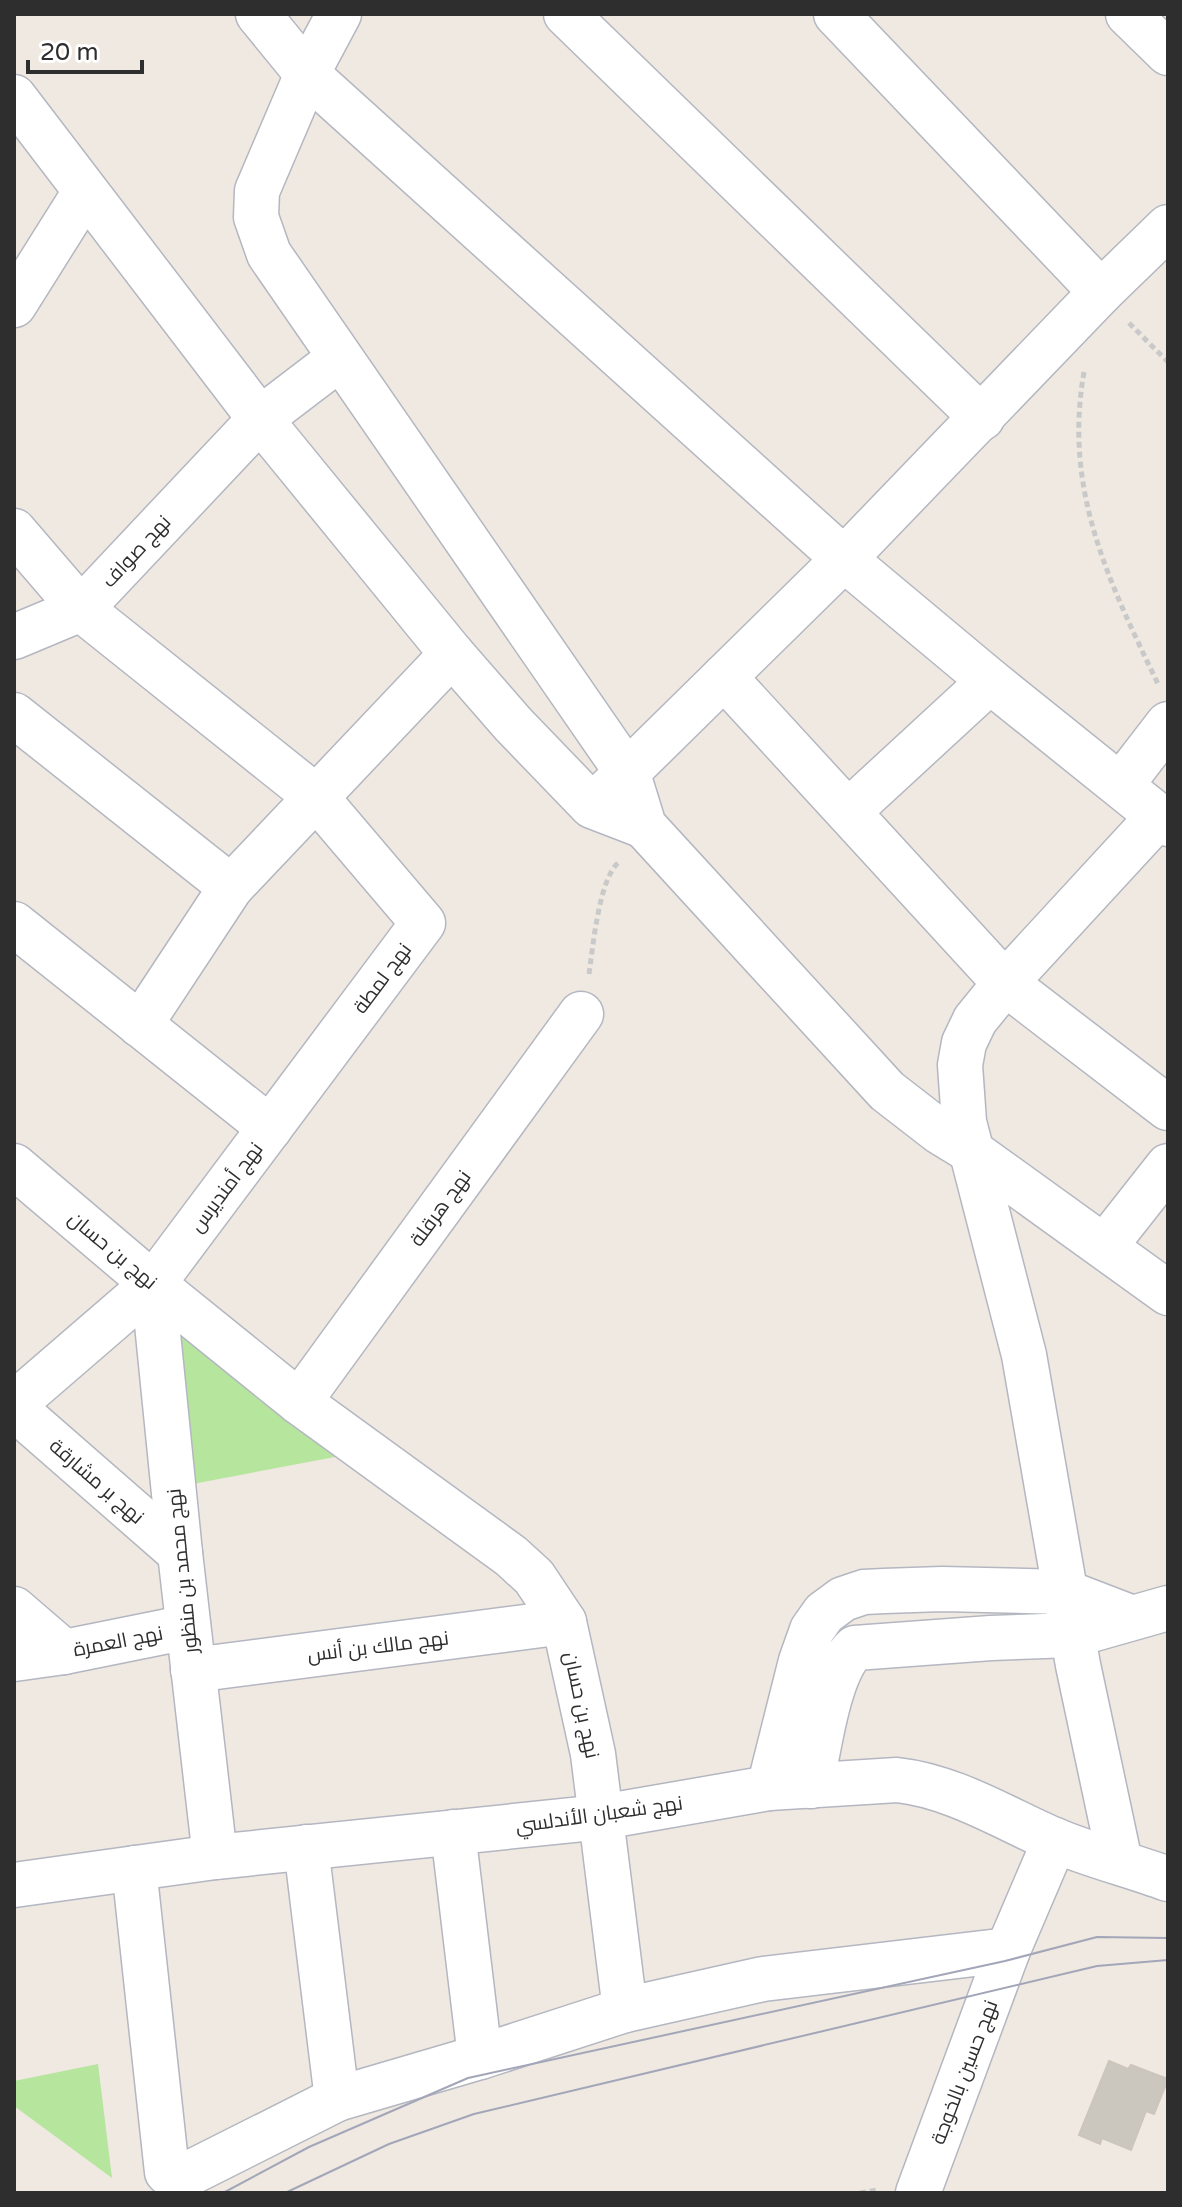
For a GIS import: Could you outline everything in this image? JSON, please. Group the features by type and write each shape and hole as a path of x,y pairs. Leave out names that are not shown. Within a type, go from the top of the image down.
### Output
{"street":[{"path":"258,14 307,74 844,559 1163,820 1005,983 975,1020 964,1043 960,1065 961,1104 1024,1355 1073,1635 1120,1862"},
{"path":"339,14 307,74 257,191 256,217 269,254 628,774 649,831 887,1091 916,1115 1168,1293"},
{"path":"566,14 982,418"},
{"path":"836,14 1101,292"},
{"path":"1128,14 1168,53"},
{"path":"14,97 260,419 452,654 513,724 592,806 649,831"},
{"path":"14,305 85,192"},
{"path":"592,806 844,559 1101,292 1168,227"},
{"name":"نهج صواف","path":"81,609 260,419 340,358"},
{"path":"14,531 81,609 315,796"},
{"path":"14,637 81,609"},
{"path":"140,1025 231,887 452,654"},
{"path":"724,677 1005,983 1168,1108"},
{"path":"849,811 990,681"},
{"path":"1121,785 1165,708"},
{"path":"14,715 231,887"},
{"name":"نهج لمطة","path":"270,1128 423,923 315,796"},
{"name":"نهج أمنديرس","path":"14,924 270,1128 153,1284 14,1406"},
{"name":"نهج هرقلة","path":"299,1402 581,1014"},
{"name":"نهج بن حسان","path":"14,1166 299,1402 511,1556 534,1577 564,1622 583,1704 602,1817 625,2010"},
{"path":"1105,1246 1168,1166"},
{"name":"نهج محمد بن منظور","path":"153,1284 215,1857"},
{"name":"نهج بر مشارقة","path":"14,1406 180,1553"},
{"path":"790,1787 801,1661 812,1630 824,1613 843,1599 864,1592 942,1589 1065,1592 1149,1612"},
{"name":"نهج العمرة","path":"14,1609 64,1652 188,1627"},
{"path":"790,1787 836,1678 846,1657 855,1648 1073,1635 1149,1612"},
{"name":"نهج مالك بن أنس","path":"193,1670 564,1622"},
{"path":"14,1659 64,1652"},
{"name":"نهج شعبان الأندلسي","path":"14,1885 215,1857 602,1817 790,1787 882,1781 917,1782 1055,1840 1168,1879"},
{"path":"453,1832 480,2057"},
{"name":"نهج حسين بالخوجة","path":"918,2193 1008,1950 1055,1840"},
{"path":"306,1847 337,2099"},
{"path":"134,1868 167,2172 176,2180 337,2099 625,2010 763,1979 1008,1950"}],"path":[{"path":"1101,292 1168,362"},
{"path":"1085,366 1077,410 1084,491 1112,588 1165,708"},
{"path":"581,1014 610,873 615,864 649,831"}],"green space":[{"path":"169,1327 340,1456 182,1486"},
{"path":"98,2064 112,2178 14,2106 14,2081"}],"building":[{"path":"1109,2061 1128,2069 1131,2065 1168,2079 1154,2114 1146,2111 1131,2150 1102,2138 1100,2144 1079,2135"}],"tram line":[{"path":"223,2193 309,2147 468,2078 1005,1961 1097,1937 1168,1938"},
{"path":"285,2193 389,2144 474,2114 1097,1966 1168,1960"}]}
